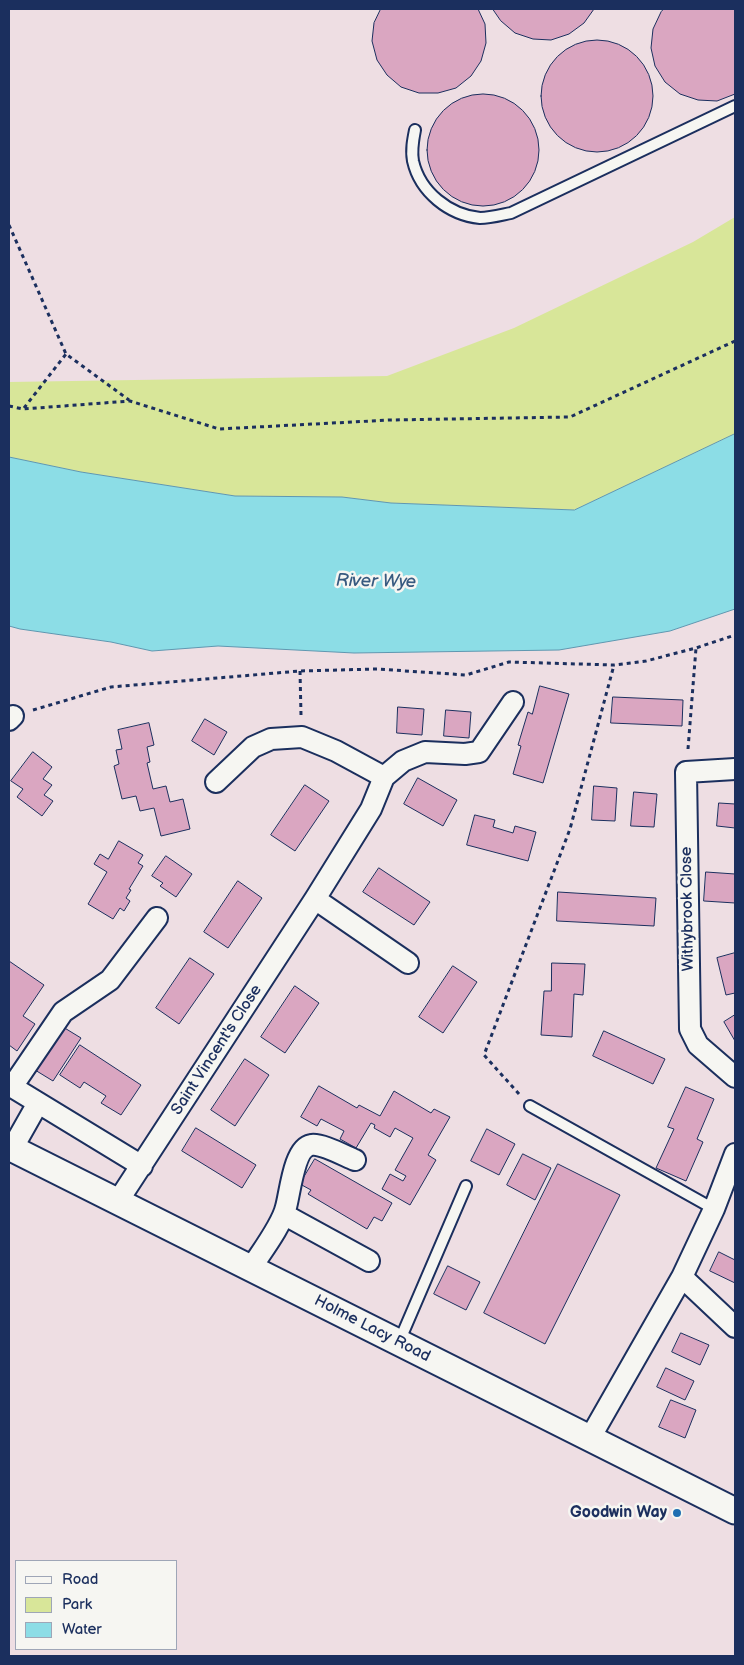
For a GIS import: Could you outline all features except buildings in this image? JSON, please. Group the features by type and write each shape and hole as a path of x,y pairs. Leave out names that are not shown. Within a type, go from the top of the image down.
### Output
{"street":[{"name":"Saint Vincent's Close","path":"118,1201 315,899 370,808 384,777 402,761 425,752 465,754 479,752 513,702"},
{"path":"216,782 253,747 272,739 302,737 336,751 384,777"},
{"path":"686,772 735,769"},
{"name":"Withybrook Close","path":"686,772 690,1029 698,1045 735,1077"},
{"path":"315,899 408,963"},
{"path":"142,1166 10,1086 63,1012 110,980 157,918"},
{"path":"10,1148 38,1103"},
{"path":"251,1268 285,1215 297,1161 306,1147 312,1144 355,1160"},
{"name":"Holme Lacy Road","path":"10,1148 735,1511"},
{"path":"590,1438 682,1277 714,1209 735,1154"},
{"path":"285,1215 369,1261"},
{"path":"682,1277 735,1327"}],"lane":[{"path":"415,130 412,145 413,161 428,191 437,201 464,215 488,217 511,213 735,106"},
{"path":"530,1106 714,1209"},
{"path":"399,1342 466,1186"}],"path":[{"path":"9,225 66,354 130,400 219,429 390,420 570,418 735,341"},
{"path":"24,409 66,354"},
{"path":"9,406 24,409 130,400"},
{"path":"11,718 111,687 300,671 377,669 466,675 508,662 614,665 646,661 696,648 735,635"},
{"path":"686,772 696,648"},
{"path":"530,1106 484,1055 570,829 614,665"},
{"path":"300,671 302,737"}],"green space":[{"path":"735,217 735,434 574,510 391,503 342,497 235,496 81,472 9,457 9,382 387,376 514,328 693,242"}],"water":[{"name":"River Wye","path":"735,434 735,609 670,631 559,650 354,653 218,646 152,651 111,642 9,626 9,457 81,472 235,496 342,497 391,503 574,510"}],"place":[{"name":"Goodwin Way","path":"677,1513"}]}
